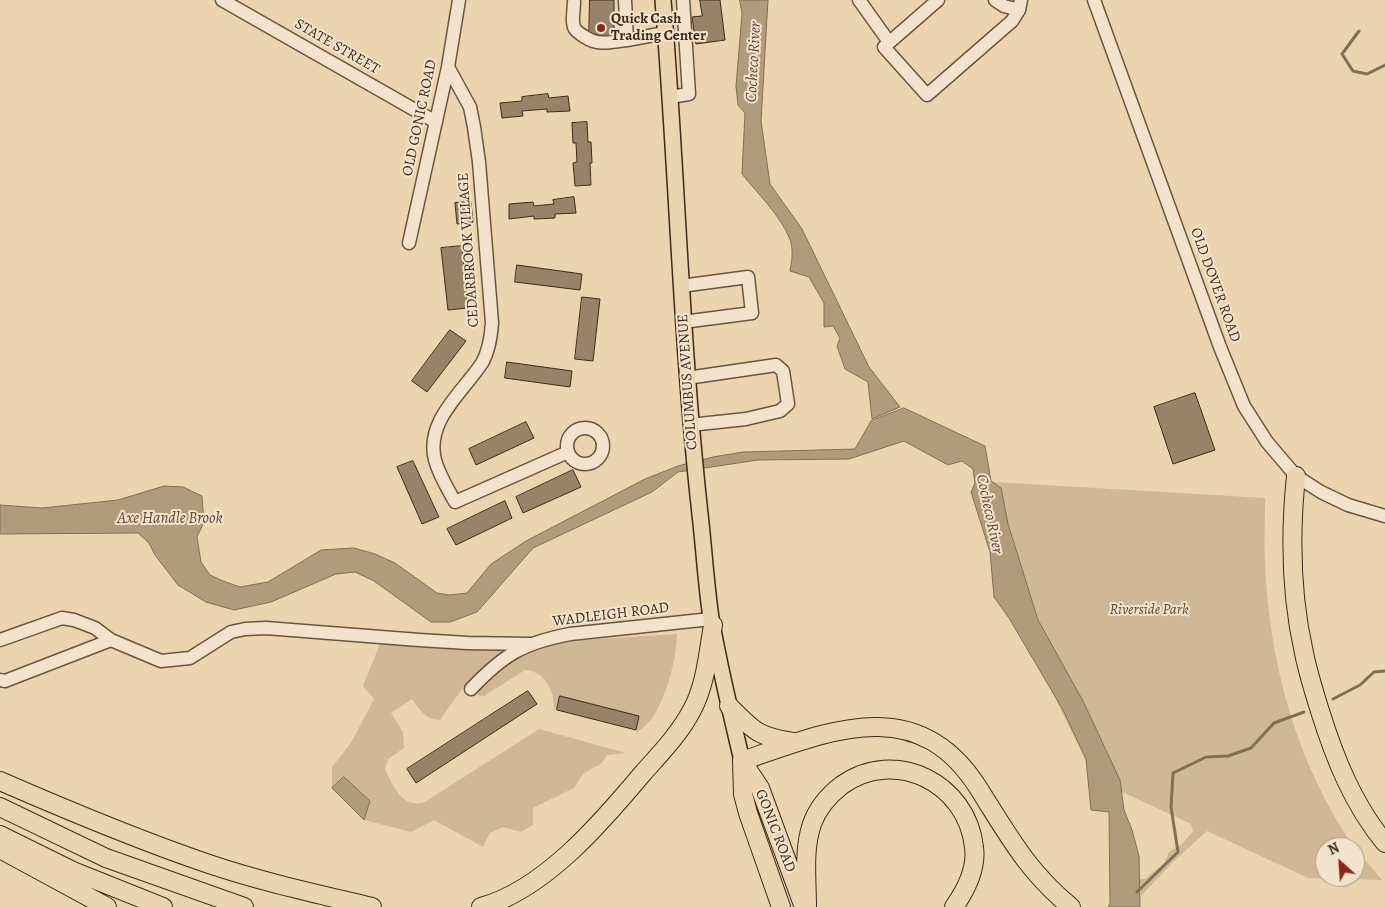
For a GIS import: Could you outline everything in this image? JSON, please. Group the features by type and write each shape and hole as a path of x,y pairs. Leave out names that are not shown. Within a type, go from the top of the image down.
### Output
{"highway":[{"path":"1296,476 1293,537 1297,612 1304,653 1324,722 1340,768 1360,807 1385,843"},
{"path":"481,907 500,901 522,890 546,872 599,824 669,743 682,726 696,700 702,682 712,622"},
{"path":"729,706 758,733 774,739 799,743"},
{"path":"742,761 840,731 864,726 885,726 906,730 925,737 956,758 967,771 1028,865 1042,881 1071,907"},
{"name":"GONIC ROAD","path":"742,761 743,794 748,813 781,907"},
{"name":"GONIC ROAD","path":"742,761 760,788 806,907"},
{"path":"806,907 808,843 812,823 820,808 831,794 848,781 864,774 881,770 896,770 923,776 949,794 965,817 974,848 973,864 964,893 954,907"},
{"path":"0,781 110,827 210,865 372,907"},
{"path":"0,807 106,858 244,907"},
{"path":"0,835 73,870 163,907"},
{"path":"0,850 107,907"}],"main road":[{"name":"COLUMBUS AVENUE","path":"662,0 693,455 712,622 742,761"}],"street":[{"name":"STATE STREET","path":"222,0 436,122"},
{"name":"OLD GONIC ROAD","path":"409,242 448,67 459,0"},
{"path":"625,0 627,40"},
{"path":"670,97 689,94 683,0"},
{"path":"859,0 889,42"},
{"path":"938,0 884,47 927,95 1002,31 1012,21 1020,5"},
{"path":"995,0 1004,6 1020,5"},
{"name":"OLD DOVER ROAD","path":"1094,0 1220,347 1244,406 1267,442 1296,476 1321,492 1348,505 1385,516"},
{"path":"574,2 575,29 591,41 599,43 627,40 665,33"},
{"name":"CEDARBROOK VILLAGE","path":"448,67 470,107 474,127 479,162 492,323 488,349 482,363 452,401 435,434 433,448 435,460 455,502 568,452"},
{"path":"681,286 748,277 752,313 683,322"},
{"path":"687,378 776,365 783,371 788,404 780,411 746,419 690,425"},
{"path":"0,640 62,618 74,620 95,628 111,640 161,662 190,658 231,632 245,629 266,628 458,643 531,644"},
{"name":"WADLEIGH ROAD","path":"471,689 508,654 548,638 570,634 712,622"},
{"path":"0,680 5,682 111,640"}],"green space":[{"name":"Riverside Park","path":"977,481 1265,498 1265,555 1268,601 1280,675 1302,747 1317,782 1348,837 1315,837 1315,878 1308,878 1207,831 1173,862 1141,896 1140,879 1145,879 1164,863 1169,852 1182,844 1193,831 1191,824 1088,776 1086,761 1057,702"},
{"path":"677,634 673,665 660,705 649,722 636,734 639,716 560,697 557,710 554,707 554,700 547,682 543,677 532,671 525,670 484,696 478,695 478,689 508,664 529,652 553,644 566,641"},
{"path":"382,639 508,649 481,669 464,686 440,720 427,716 412,699 391,713 403,732 404,748 388,759 385,769 395,789 404,799 410,802 425,802 539,729 626,753 607,755 602,763 583,774 574,788 533,808 533,825 521,832 503,827 490,833 483,847 434,820 411,832 364,820 332,788 332,767 351,743 374,699 363,686"},
{"name":"Riverside Park","path":"1365,860 1382,880 1365,880"}],"water":[{"name":"Cocheco River","path":"740,0 768,0 761,121 770,184 802,229 869,367 900,407 872,419 868,382 845,369 837,346 840,338 833,326 824,327 824,303 809,277 790,271 792,245 785,229 774,212 742,174 745,113 738,105 736,86 742,14"},
{"path":"904,408 985,446 991,481 1001,488 1008,524 1038,620 1083,701 1120,780 1124,810 1139,856 1140,907 1108,907 1110,904 1109,812 1091,810 1086,759 1063,710 1009,618 994,597 990,552 971,492 975,483 973,469 962,461 948,465 904,441 849,459 758,460 678,472 652,492 533,548 477,612 450,622 431,622 374,581 355,572 336,574 271,602 234,610 206,602 178,585 155,555 149,543 138,533 0,534 0,505 42,508 118,500 164,486 183,487 202,496 204,522 197,537 201,562 210,575 223,581 240,587 268,582 321,550 354,548 375,554 395,563 437,593 449,595 467,593 491,564 526,541 645,479 678,466 743,452 855,449 871,421"},
{"path":"344,777 370,801 364,820 332,788"}],"building":[{"path":"590,0 614,0 614,37 589,37"},
{"path":"700,0 720,0 725,40 696,44 692,17 702,16"},
{"path":"548,94 549,98 568,96 570,111 547,112 547,109 522,111 523,116 502,118 500,103 522,101 522,97"},
{"path":"587,122 588,142 591,142 591,185 575,186 573,163 577,162 576,143 573,143 572,123"},
{"path":"574,197 576,213 555,214 555,218 534,219 534,216 509,219 509,204 533,202 534,206 554,204 553,200"},
{"path":"471,202 473,222 457,224 455,203"},
{"path":"462,246 468,308 448,310 441,248"},
{"path":"517,265 582,274 580,290 515,282"},
{"path":"582,297 600,299 593,361 575,359"},
{"path":"450,330 466,341 427,392 412,381"},
{"path":"507,362 572,371 570,387 505,378"},
{"path":"1195,393 1215,450 1173,464 1154,407"},
{"path":"526,422 534,438 476,465 469,449"},
{"path":"413,461 439,517 422,524 397,467"},
{"path":"573,470 581,487 523,513 516,497"},
{"path":"505,501 512,518 456,545 447,529"},
{"path":"528,691 537,704 416,783 407,769"},
{"path":"560,696 639,716 636,730 557,710"}],"waterway":[{"path":"1359,31 1342,54 1353,71 1367,74 1385,65"},
{"path":"1333,699 1360,685 1374,672 1385,671"},
{"path":"1137,892 1178,852 1171,807 1173,773 1206,757 1228,756 1251,748 1274,723 1304,712"}],"place":[{"name":"Quick Cash Trading Center","path":"601,28"}],"water label":[{"name":"Axe Handle Brook","path":"170,519"}]}
